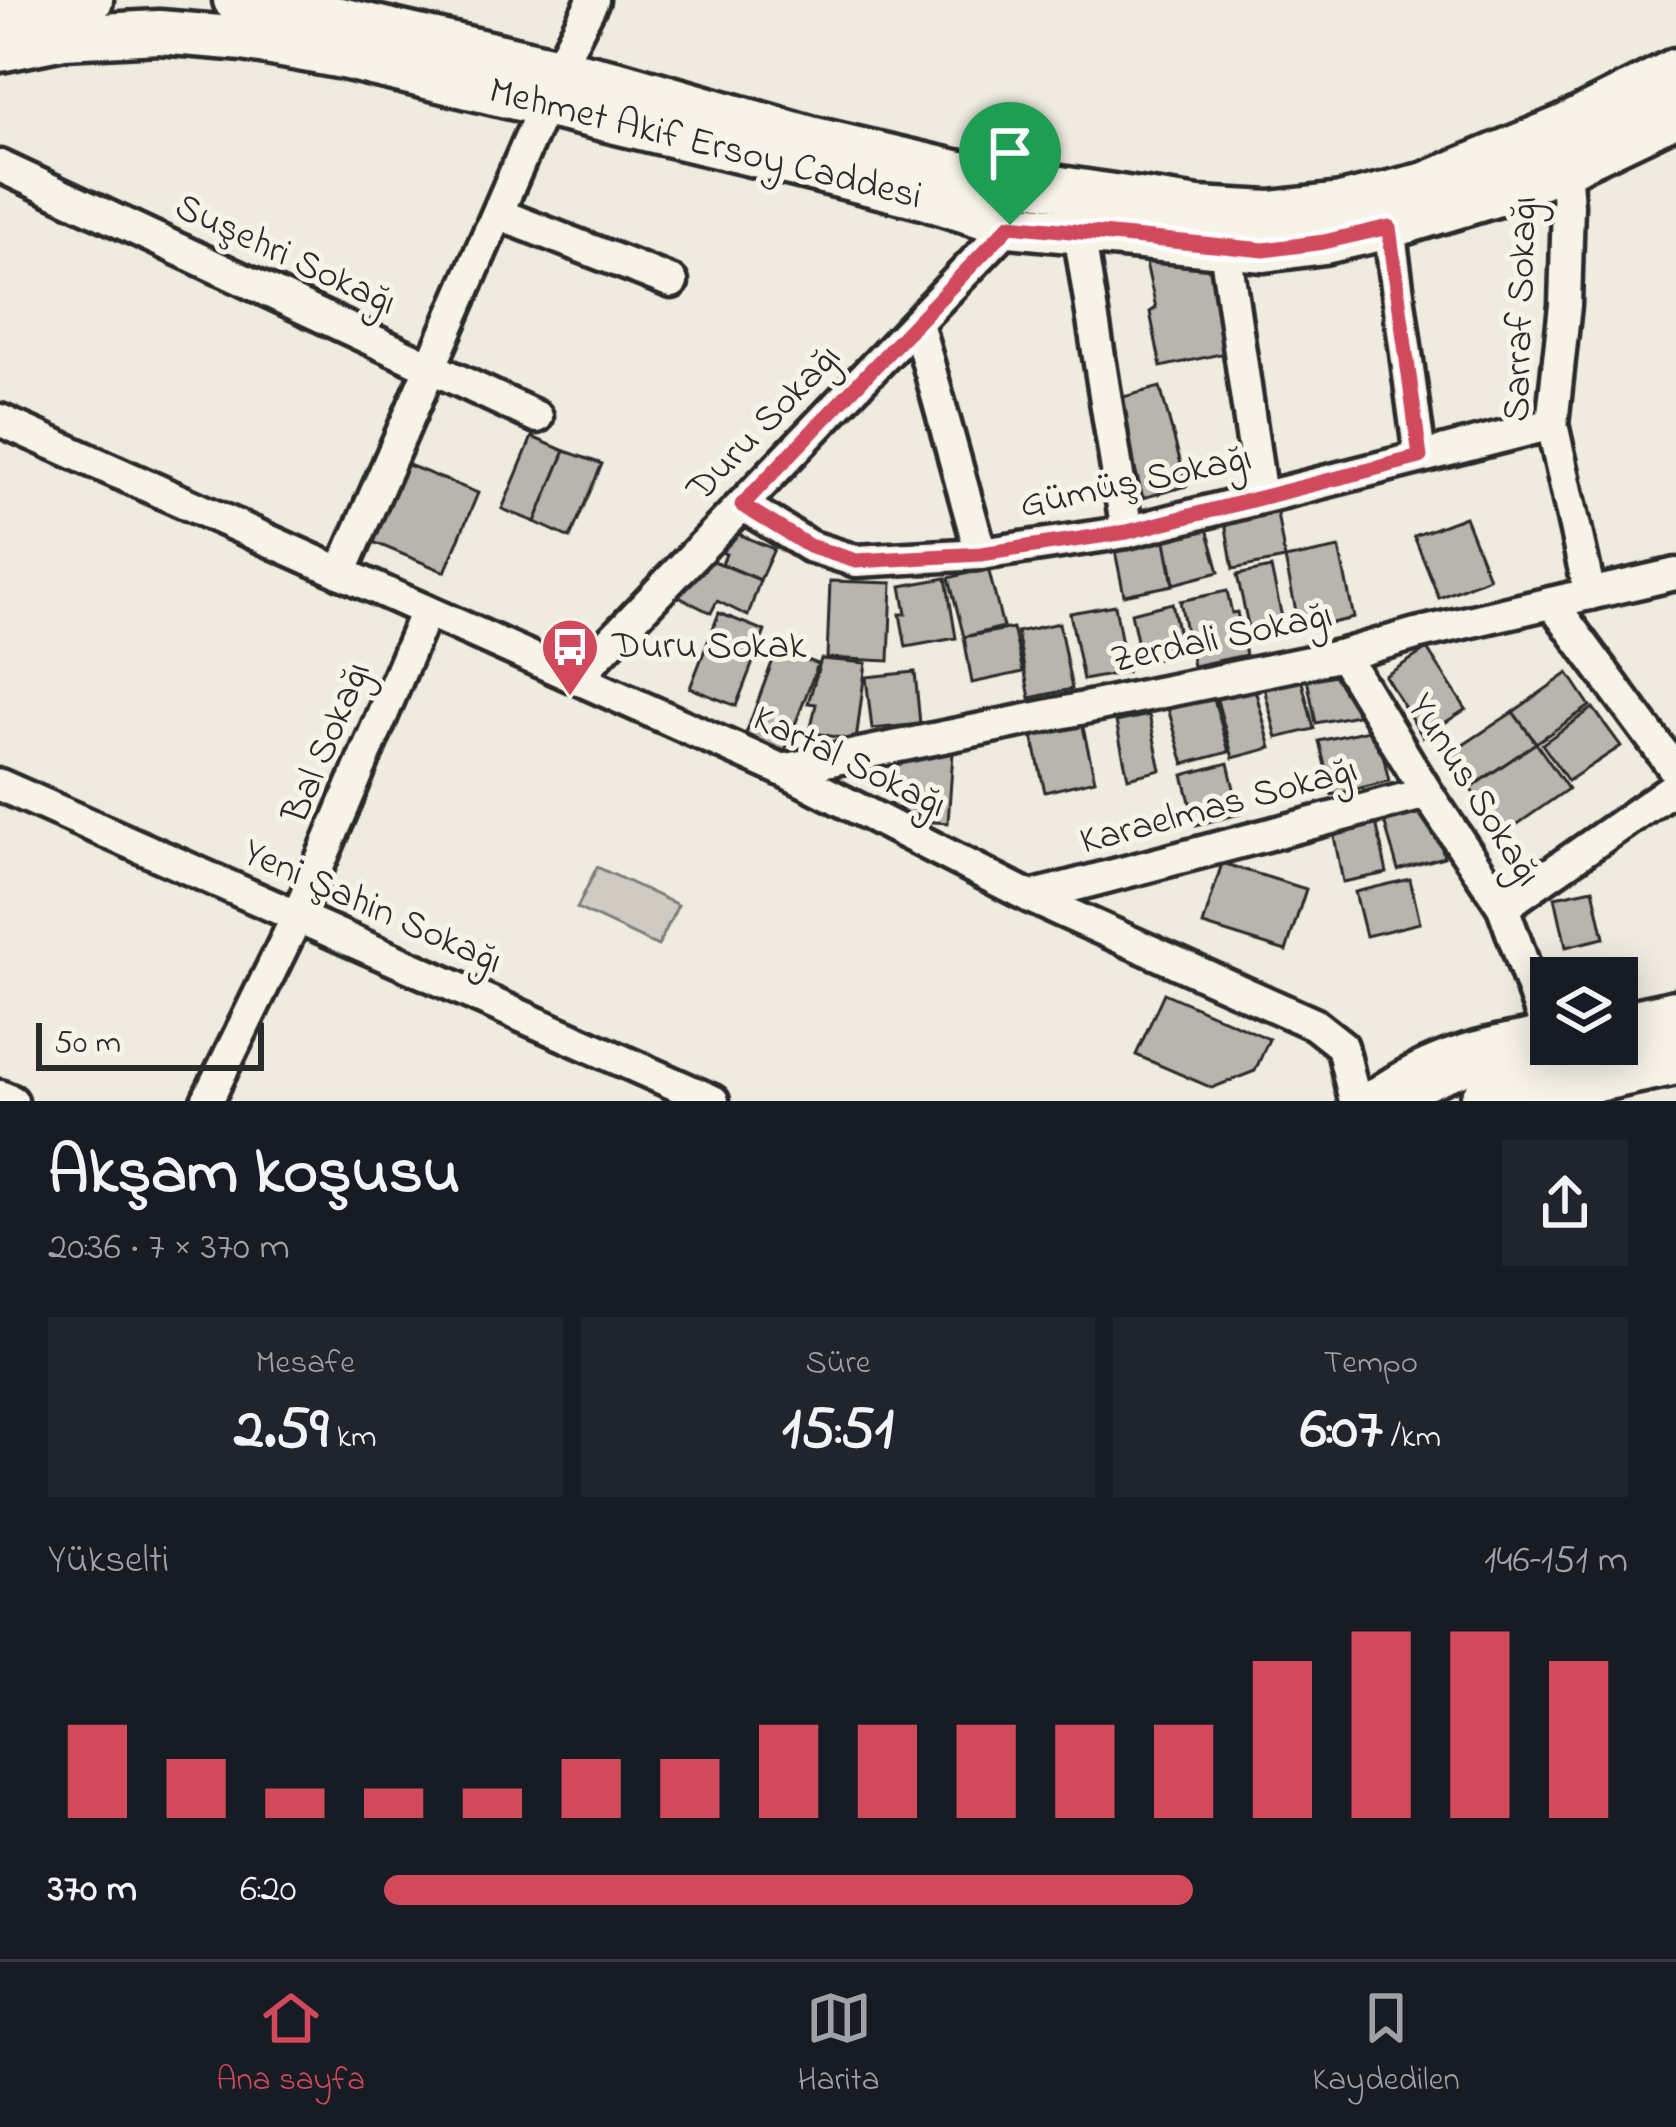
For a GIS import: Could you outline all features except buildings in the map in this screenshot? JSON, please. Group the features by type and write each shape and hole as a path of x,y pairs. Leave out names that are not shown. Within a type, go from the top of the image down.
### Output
{"main road":[{"path":"0,15 91,0"},
{"name":"Mehmet Akif Ersoy Caddesi","path":"236,0 283,6 1010,225 1225,248 1264,250 1389,227 1495,195 1676,114"},
{"name":"Mehmet Akif Ersoy Caddesi","path":"0,50 64,37 159,32 244,39 551,88 620,82 810,138 955,172 1198,208 1270,212 1341,205 1426,184 1564,128 1676,70"},
{"path":"1638,1023 1676,1015"},
{"path":"1381,1101 1448,1064 1530,1044"},
{"path":"1485,1101 1676,1060"}],"street":[{"path":"341,573 593,0"},
{"name":"Suşehri Sokağı","path":"0,166 537,417"},
{"name":"Sarraf Sokağı","path":"1565,167 1564,305 1552,424 1590,594"},
{"path":"498,214 672,282"},
{"name":"Duru Sokağı","path":"576,678 1010,225"},
{"path":"1389,227 1420,457"},
{"path":"1079,232 1127,532"},
{"path":"1225,248 1261,497"},
{"path":"917,323 981,554"},
{"name":"Kartal Sokağı","path":"0,420 782,770 1030,897 1314,1024 1342,1046 1355,1101"},
{"name":"Gümüş Sokağı","path":"742,505 809,546 856,561 981,554 1127,532 1552,424"},
{"name":"Zerdali Sokağı","path":"782,770 1343,655 1676,574"},
{"path":"1552,603 1676,772"},
{"name":"Bal Sokağı","path":"207,1101 297,917 426,611"},
{"name":"Yunus Sokağı","path":"1343,655 1504,907 1530,981"},
{"name":"Yeni Şahin Sokağı","path":"0,785 712,1101"},
{"path":"1504,907 1676,786"},
{"name":"Karaelmas Sokağı","path":"1030,897 1427,793"},
{"path":"0,1096 11,1101"}],"shaded area":[{"path":"597,867 678,905 658,946 577,908"}],"place":[{"name":"Duru Sokak","path":"570,698"}],"route":[{"path":"1010,225 1264,250 1389,227 1420,457 1127,532 981,554 856,561 809,546 742,505 1010,225"}]}
